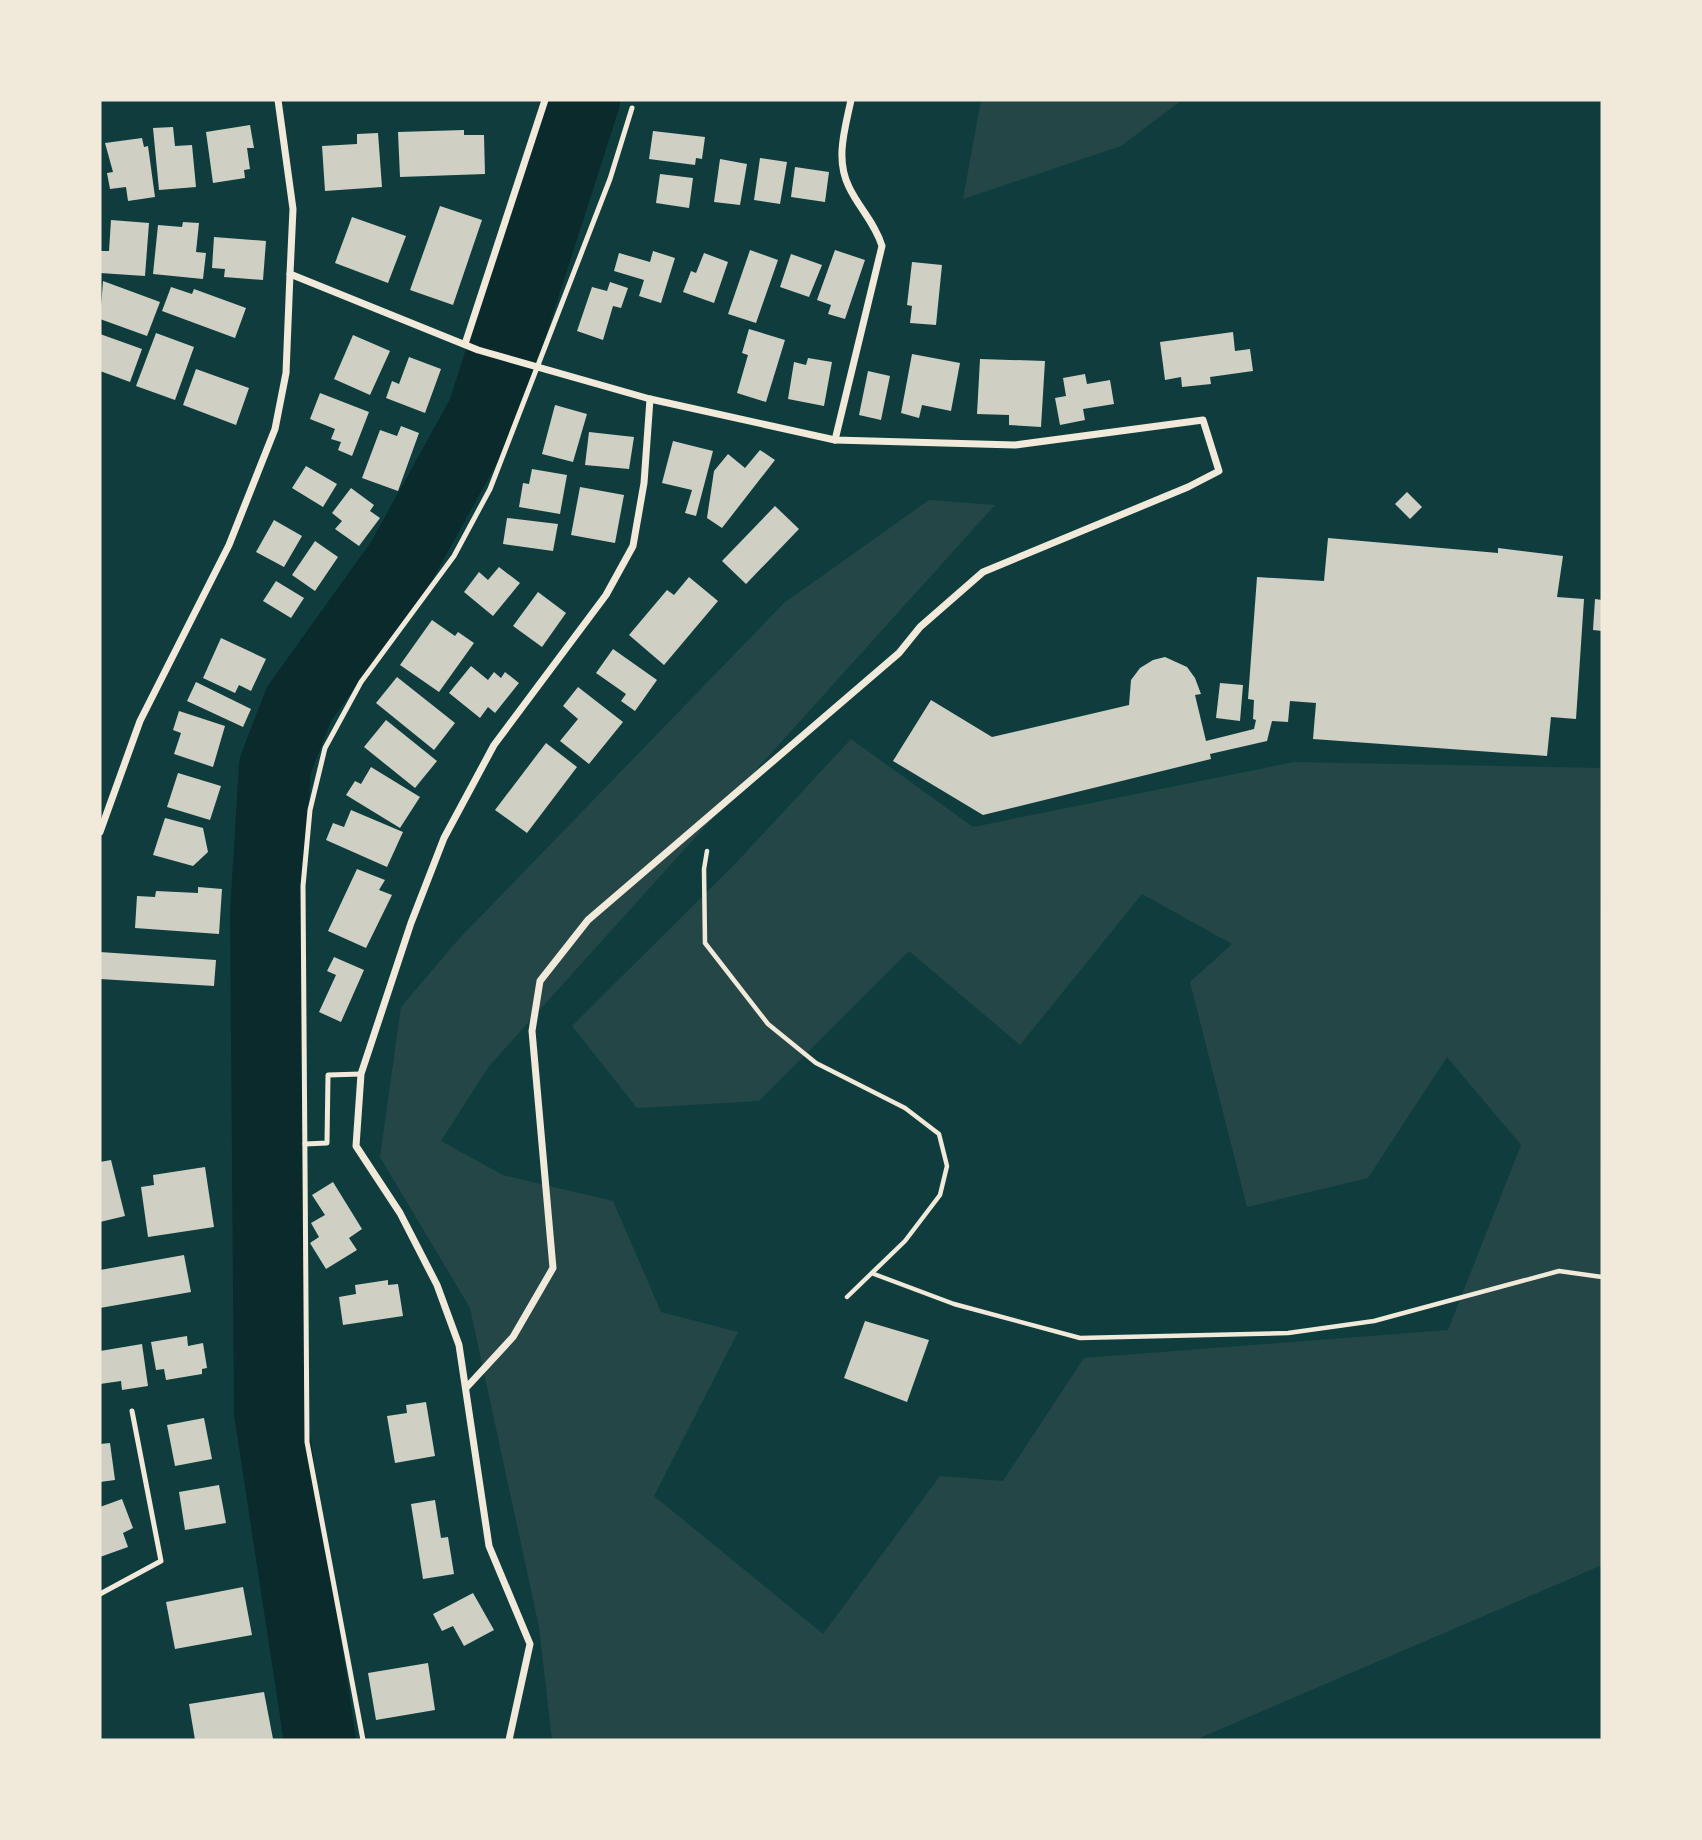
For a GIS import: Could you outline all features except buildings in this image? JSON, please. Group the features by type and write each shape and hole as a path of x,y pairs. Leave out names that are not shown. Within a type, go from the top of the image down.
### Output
{"street":[{"path":"100,832 140,721 229,545 275,429 286,373 293,209 278,100"},
{"path":"465,344 545,100"},
{"path":"835,440 881,246 877,230 848,186 840,152 850,100"},
{"path":"290,274 478,350 536,368 649,399 835,440 1015,445 1203,419 1219,471 1188,488 983,572 920,626 899,653 588,920 540,981 532,1031 554,1268 513,1337 466,1388"},
{"path":"509,1740 530,1644 489,1546 459,1345 437,1285 400,1213 356,1146 361,1074 411,923 444,838 494,745 599,605 633,546 644,484 649,399"}],"lane":[{"path":"363,1740 307,1442 303,886 310,810 325,748 361,682 454,556 490,489 610,179 632,108"},
{"path":"305,1144 327,1143 328,1075 361,1074"},
{"path":"100,1594 161,1561 132,1410"}],"path":[{"path":"713,813 704,869 705,943 768,1024 816,1063 905,1108 939,1134 947,1166 940,1195 905,1241 874,1274 847,1297"},
{"path":"874,1274 954,1304 1080,1338 1288,1333 1374,1321 1559,1271 1602,1277"}],"shaded area":[{"path":"981,100 1182,100 1121,146 963,199"},
{"path":"929,500 995,505 489,1066 441,1141 503,1175 613,1201 661,1312 738,1332 654,1496 823,1634 940,1476 1003,1481 1084,1358 1448,1330 1521,1145 1447,1057 1368,1178 1247,1207 1190,982 1232,944 1142,894 1020,1045 909,951 759,1101 637,1108 572,1026 735,864 851,739 973,827 1294,762 1600,768 1602,1565 1195,1740 552,1740 539,1627 470,1308 380,1157 401,1007 457,941 784,603"}],"waterway":[{"path":"320,1740 270,1412 266,913 275,766 299,704 401,562 483,414 584,100"}]}
